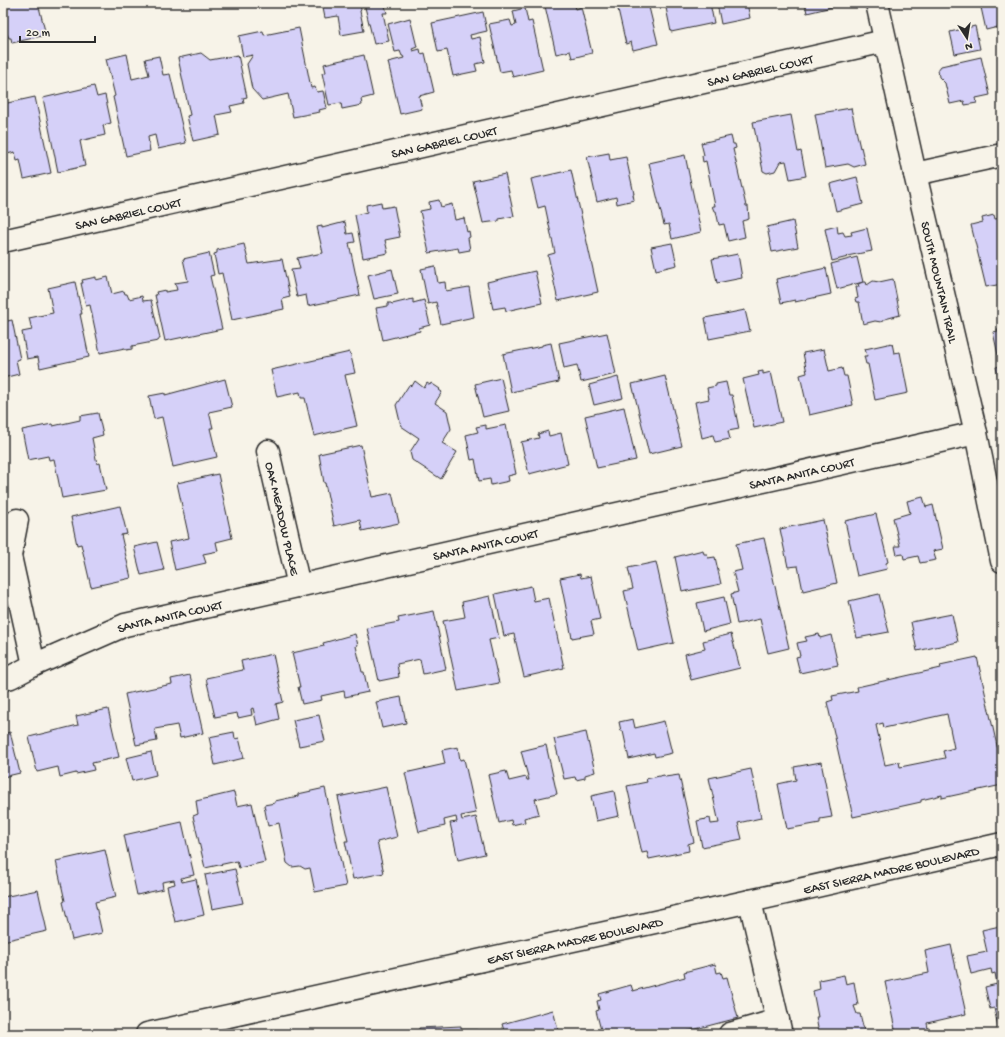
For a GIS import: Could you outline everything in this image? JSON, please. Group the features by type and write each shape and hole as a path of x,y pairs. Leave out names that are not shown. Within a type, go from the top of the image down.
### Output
{"street":[{"name":"SOUTH MOUNTAIN TRAIL","path":"877,3 915,174 976,433 996,500 1002,561"},
{"name":"SAN GABRIEL COURT","path":"3,241 886,41"},
{"path":"915,174 1002,155"},
{"name":"SANTA ANITA COURT","path":"3,679 11,677 34,665 125,625 976,433"},
{"name":"OAK MEADOW PLACE","path":"268,451 299,586"},
{"path":"17,520 10,556 34,665"},
{"name":"EAST SIERRA MADRE BOULEVARD","path":"146,1034 176,1031 1002,844"},
{"path":"730,1034 780,1027 750,901"}],"building":[{"path":"3,3 38,3 46,35 12,43 11,38 9,38 7,34 3,35"},
{"path":"322,3 360,3 364,31 341,35 338,16 325,18"},
{"path":"364,3 387,3 385,6 387,13 383,13 389,41 374,44"},
{"path":"556,3 574,3 576,9 581,7 592,53 572,58 570,51 556,54 545,6"},
{"path":"625,3 648,3 658,44 633,50 631,42 626,44 617,5"},
{"path":"665,3 710,3 714,23 671,32"},
{"path":"717,3 747,3 750,18 721,24"},
{"path":"790,3 805,3 791,7"},
{"path":"805,3 831,3 832,7 807,13"},
{"path":"980,3 1002,3 1002,30 999,31 998,27 986,30"},
{"path":"525,8 528,22 532,21 543,70 513,77 511,70 500,72 489,24 510,20 512,26 516,25 513,11"},
{"path":"483,12 487,31 470,35 471,39 480,37 485,62 475,64 477,71 453,76 447,50 438,52 432,23"},
{"path":"410,18 417,47 412,49 413,51 420,49 421,54 425,53 434,92 419,96 422,109 400,114 388,62 404,58 400,51 395,52 388,24"},
{"path":"975,26 980,49 955,54 950,32"},
{"path":"299,28 311,88 315,87 317,92 323,91 327,108 319,110 320,112 293,117 288,94 262,100 252,89 247,64 253,55 243,57 239,36 263,31 264,35"},
{"path":"201,53 210,60 238,55 247,97 243,98 244,103 230,106 232,112 216,115 220,135 193,141 187,116 190,115 178,58"},
{"path":"127,54 132,79 149,75 145,59 159,56 163,75 170,74 186,143 158,149 155,135 148,137 150,151 126,156 113,97 115,96 106,59"},
{"path":"364,55 373,96 361,99 362,105 342,109 341,103 329,105 322,73 326,72 324,64"},
{"path":"981,57 990,95 976,98 977,103 965,105 964,101 950,104 945,83 939,77 938,70 941,66"},
{"path":"1002,57 1002,80 998,58"},
{"path":"94,86 97,97 105,95 111,123 103,125 105,135 80,141 85,166 58,172 43,98"},
{"path":"35,97 51,173 24,179 20,160 17,161 15,152 3,155 3,104"},
{"path":"851,108 865,164 854,167 848,164 825,168 815,114"},
{"path":"791,115 798,152 801,151 806,176 790,179 786,161 780,162 775,171 767,173 763,171 753,122"},
{"path":"731,136 733,144 735,144 736,148 733,149 746,206 748,206 749,219 742,221 745,237 728,241 724,224 719,225 716,211 714,211 712,206 715,206 706,161 703,162 702,156 704,155 701,143"},
{"path":"609,153 610,160 626,157 634,200 617,204 616,197 597,202 587,157"},
{"path":"685,155 701,232 672,239 669,224 664,225 649,163"},
{"path":"571,170 598,292 558,301 548,255 555,253 545,206 538,208 531,179"},
{"path":"505,174 514,216 499,219 499,221 483,223 473,181"},
{"path":"857,177 863,204 836,211 830,184"},
{"path":"439,200 441,207 452,204 455,220 464,218 467,232 469,231 470,237 468,238 470,250 459,252 458,248 429,253 420,211 430,209 429,202"},
{"path":"381,202 382,208 394,206 400,237 385,240 388,253 363,258 355,215 367,212 366,205"},
{"path":"994,215 995,219 1002,218 1002,284 986,287 971,225 983,222 982,218"},
{"path":"793,221 798,247 772,252 767,227"},
{"path":"345,222 347,234 353,233 355,242 349,243 360,295 308,306 306,295 297,297 291,270 300,269 297,258 323,253 317,227 322,226 322,228"},
{"path":"837,226 838,233 843,232 845,236 852,235 851,232 867,228 872,251 847,256 848,257 832,261 825,229"},
{"path":"672,243 677,265 656,270 651,247"},
{"path":"244,244 249,264 282,259 290,297 282,299 284,309 232,320 222,273 218,274 214,254 217,253 217,250"},
{"path":"209,253 214,275 210,276 222,329 165,341 155,295 157,295 156,292 177,290 175,283 188,281 183,259"},
{"path":"738,254 742,278 717,283 712,259"},
{"path":"857,257 863,282 837,289 831,264"},
{"path":"435,266 438,283 445,282 446,291 469,287 474,317 441,324 436,302 428,304 421,269"},
{"path":"826,268 831,294 795,302 795,300 781,303 776,279"},
{"path":"392,269 398,294 374,299 368,275"},
{"path":"535,271 542,303 506,311 505,307 493,309 487,282"},
{"path":"96,277 96,280 108,277 112,294 124,291 129,299 142,296 143,301 151,300 160,338 158,341 132,346 132,349 126,350 125,348 100,353 90,305 86,306 81,283 83,283 82,280"},
{"path":"893,279 900,315 885,319 881,322 875,321 863,324 859,302 856,302 855,299 858,298 856,287 859,287 858,284 866,282 867,285 873,281 879,282"},
{"path":"75,282 89,357 40,368 38,357 27,359 22,332 32,330 29,318 53,313 48,288"},
{"path":"413,299 413,303 424,300 430,325 419,328 420,331 383,340 376,308 388,306 388,303 392,304"},
{"path":"745,310 750,331 709,339 705,318"},
{"path":"12,320 20,359 16,360 19,374 3,378 3,322"},
{"path":"1002,328 1002,355 998,355 993,332"},
{"path":"607,333 616,374 581,382 577,365 564,368 559,343"},
{"path":"551,343 559,382 511,392 503,354"},
{"path":"892,343 894,353 900,352 908,393 875,400 868,364 866,364 864,356 867,356 865,349"},
{"path":"824,349 829,371 842,368 844,376 847,376 853,405 809,415 800,375 807,373 803,353"},
{"path":"350,352 355,373 345,375 357,426 314,436 305,398 301,398 300,392 277,397 271,370"},
{"path":"1002,366 1002,375 998,376 996,367"},
{"path":"763,371 763,374 771,372 782,422 754,428 743,379 759,375 758,372"},
{"path":"665,376 682,446 649,454 632,384"},
{"path":"618,377 623,398 594,405 589,385"},
{"path":"501,378 509,411 483,417 475,384"},
{"path":"225,379 232,407 209,412 213,428 210,428 217,457 173,467 162,417 154,419 149,396 165,393 165,395"},
{"path":"415,381 424,388 427,383 430,385 431,383 442,392 435,403 447,411 451,429 442,443 457,452 441,479 412,460 410,452 419,438 401,426 396,405 409,385 412,386"},
{"path":"726,382 729,395 732,395 739,429 728,431 730,439 715,442 713,435 702,438 695,402 709,399 707,388"},
{"path":"624,407 636,460 597,468 585,416"},
{"path":"98,413 103,435 92,438 97,464 100,463 106,490 62,498 54,459 49,460 48,456 28,460 22,430 52,424 53,426 80,420 80,416"},
{"path":"486,425 486,429 506,425 516,474 508,476 509,481 491,485 490,479 479,481 475,459 471,460 466,435 478,432 476,427"},
{"path":"548,431 549,436 561,433 568,464 529,474 521,442 539,438 538,434"},
{"path":"361,445 372,497 392,493 399,523 362,531 360,520 334,526 319,454"},
{"path":"218,474 232,538 216,542 218,551 203,554 206,563 175,570 169,542 189,538 177,483"},
{"path":"923,497 926,507 933,505 943,549 933,551 936,560 920,563 918,556 904,559 903,554 897,555 895,546 900,546 893,518 910,513 907,501"},
{"path":"120,506 127,534 121,535 131,578 91,587 81,544 77,545 71,517"},
{"path":"876,514 888,562 886,563 887,569 857,576 845,521"},
{"path":"823,520 837,583 803,591 798,566 788,567 780,529"},
{"path":"764,538 789,648 768,653 760,619 737,624 731,594 738,592 733,572 742,570 736,544"},
{"path":"157,542 164,570 141,575 134,547"},
{"path":"703,550 704,554 707,554 708,558 715,557 721,584 682,591 675,557"},
{"path":"656,562 674,643 638,651 624,591 633,589 628,568"},
{"path":"580,574 581,578 591,576 600,619 591,621 594,634 572,638 560,578"},
{"path":"531,586 534,601 549,598 564,668 524,677 514,634 504,636 495,594"},
{"path":"879,594 889,632 857,638 849,601"},
{"path":"490,596 499,638 489,640 499,683 458,691 443,621 465,617 462,602"},
{"path":"724,597 730,624 703,631 697,603"},
{"path":"434,611 446,669 423,674 420,659 397,664 399,677 379,681 367,628 399,622 398,618"},
{"path":"952,614 958,642 917,651 911,622"},
{"path":"355,634 358,645 356,646 368,692 345,697 344,691 321,696 322,700 302,704 298,687 300,687 292,653 324,646 323,643"},
{"path":"731,634 740,668 691,680 685,654 705,649 703,641"},
{"path":"819,634 820,638 831,635 838,665 800,673 796,657 800,656 797,643 807,641 805,637"},
{"path":"273,654 283,702 276,704 279,719 257,725 253,708 251,709 252,715 238,718 237,713 215,717 206,678 243,670 241,661"},
{"path":"977,657 1002,768 1002,785 942,798 942,795 921,800 921,802 853,817 827,702 833,700 832,696 858,691 857,687 941,668 940,665","holes":["947,714 954,748 943,751 945,758 900,767 899,762 885,765 876,725 883,723 884,728"]},
{"path":"190,675 203,733 180,738 177,725 155,729 157,741 136,745 125,694 172,684 171,679"},
{"path":"401,697 406,723 382,728 376,702"},
{"path":"108,709 119,757 92,763 94,770 60,777 58,767 37,772 29,737 78,725 76,716"},
{"path":"319,715 325,741 299,746 293,720"},
{"path":"633,719 635,728 664,721 672,753 655,757 654,753 629,759 623,731 621,731 619,722"},
{"path":"3,732 4,734 10,732 20,773 3,777"},
{"path":"234,732 235,739 239,738 244,758 215,765 209,737"},
{"path":"586,732 595,772 585,775 585,778 576,780 575,777 564,779 554,739"},
{"path":"546,745 557,794 535,799 539,814 524,818 525,822 512,825 511,820 499,823 488,775 506,771 509,781 526,777 527,780 529,780 521,751"},
{"path":"458,747 460,760 464,759 476,813 461,816 462,820 476,817 485,854 458,860 450,823 457,822 456,817 444,820 445,826 419,832 405,773 445,764 442,750"},
{"path":"151,752 156,775 132,781 126,758"},
{"path":"821,762 832,817 820,819 820,823 787,829 778,784 796,780 794,767"},
{"path":"751,769 761,818 738,823 742,839 702,847 697,821 710,818 711,824 719,823 709,778"},
{"path":"664,775 665,777 679,775 694,842 688,844 689,851 649,859 647,852 642,853 627,786 647,782 646,779"},
{"path":"386,787 397,837 377,842 384,873 353,879 345,841 348,841 338,797"},
{"path":"325,788 346,886 315,892 310,868 305,869 300,866 292,867 287,863 279,823 268,826 264,805 298,796 298,794"},
{"path":"614,791 619,816 596,821 591,796"},
{"path":"234,792 237,806 252,803 265,862 239,868 237,861 205,868 193,816 198,814 196,801"},
{"path":"182,822 194,875 181,878 182,882 196,879 204,915 175,922 167,886 175,884 174,880 162,882 163,889 137,895 124,835"},
{"path":"105,850 116,897 95,902 102,933 72,940 63,902 65,901 56,861"},
{"path":"235,869 243,903 212,909 205,875"},
{"path":"38,890 47,931 3,941 3,897"},
{"path":"1001,922 1002,1030 999,1031 994,1008 990,1009 985,987 997,984 995,973 992,974 991,969 971,974 967,956 987,952 982,930 1000,926"},
{"path":"951,945 966,1014 927,1023 929,1034 896,1034 885,982 929,973 925,951"},
{"path":"715,964 717,973 721,972 723,978 727,977 738,1018 677,1034 602,1034 596,1011 599,1010 597,1001 601,1000 599,994 631,985 633,991 685,977 684,972"},
{"path":"844,975 846,984 854,982 858,1005 854,1006 857,1014 860,1014 865,1034 819,1034 816,1017 818,1017 813,991 820,989 819,980"},
{"path":"553,1010 559,1034 505,1034 502,1024"},
{"path":"461,1026 461,1030 477,1030 477,1034 419,1034 419,1028"}]}
